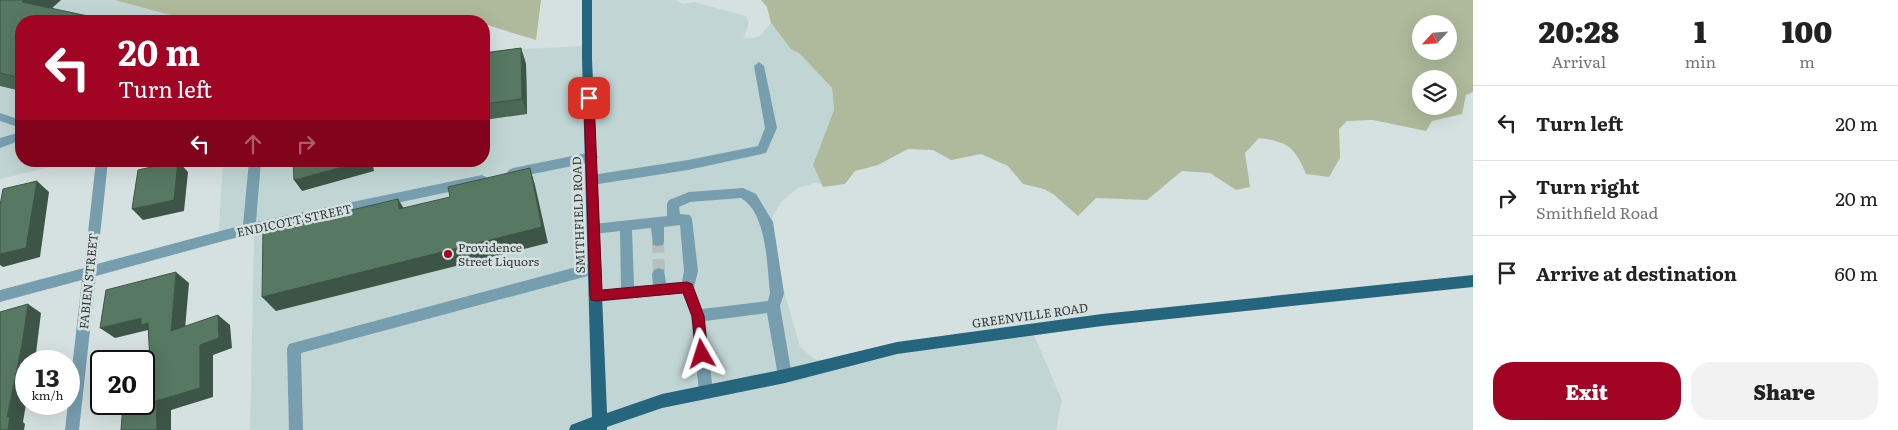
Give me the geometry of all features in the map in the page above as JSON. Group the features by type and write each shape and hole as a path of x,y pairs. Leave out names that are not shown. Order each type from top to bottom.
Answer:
{"main road":[{"name":"SMITHFIELD ROAD","path":"588,0 587,59 592,157 600,426"},
{"name":"GREENVILLE ROAD","path":"576,430 600,426 662,401 784,376 897,348 1111,319 1473,281"}],"street":[{"path":"592,180 688,165 762,150 771,128 759,66"},
{"path":"0,117 15,122"},
{"path":"0,143 15,138"},
{"name":"ENDICOTT STREET","path":"0,296 249,229 592,157"},
{"name":"FABIEN STREET","path":"72,430 88,272 101,167"},
{"path":"249,229 254,167"},
{"path":"674,220 673,204 689,197 743,193 752,198 767,222 777,293 773,306 784,376"},
{"path":"594,229 686,219 691,271 687,287 698,316 706,392"},
{"path":"657,222 658,241"},
{"path":"626,225 628,293"},
{"path":"296,430 294,349 595,268"},
{"path":"659,274 660,290"},
{"path":"596,296 687,287"},
{"path":"698,316 773,306"}],"shaded area":[{"path":"0,0 114,0 170,15 15,15 15,167 51,167 0,179"},
{"path":"585,0 675,0 683,4 694,2 746,16 749,23 743,39 759,37 771,23 791,49 800,54 832,88 834,110 813,165 822,184 815,183 798,188 781,202 772,218 772,249 800,347 815,359 830,363 1033,333 1062,400 1056,430 250,430 254,235 218,242 223,167 490,167 490,51 583,46"}],"green space":[{"path":"114,0 541,0 536,40 490,26 490,15 170,15"},
{"path":"761,0 1473,0 1473,92 1466,95 1462,114 1432,121 1426,131 1373,120 1347,121 1339,129 1340,158 1329,177 1306,174 1298,158 1289,147 1259,138 1245,153 1250,187 1236,190 1210,173 1182,171 1147,200 1096,198 1078,216 1053,194 1044,189 1023,184 1008,166 981,154 951,160 933,150 908,149 878,165 855,171 845,184 823,187 813,165 834,110 832,88 800,54 791,49 771,23 767,7"}],"building":[{"path":"0,0 24,0 22,2 83,15 15,15 15,77 0,73"},
{"path":"521,48 522,99 490,103 490,52"},
{"path":"151,167 177,167 174,200 132,209 138,170"},
{"path":"293,167 343,167 294,180"},
{"path":"530,168 542,227 262,297 263,231 398,199 399,209 450,197 448,187"},
{"path":"37,181 26,248 0,254 0,205 3,189"},
{"path":"176,272 171,331 218,315 219,338 200,345 200,388 156,401 157,430 121,430 122,415 155,415 155,350 149,350 148,323 141,325 141,318 100,328 106,290"},
{"path":"28,304 21,350 15,350 15,379 7,417 10,416 8,430 0,430 0,312"}],"tunnel":[{"path":"658,241 659,274"}],"place":[{"name":"Providence Street Liquors","path":"448,254"}],"route":[{"path":"589,98 596,296 687,287 698,316 702,354"}]}
